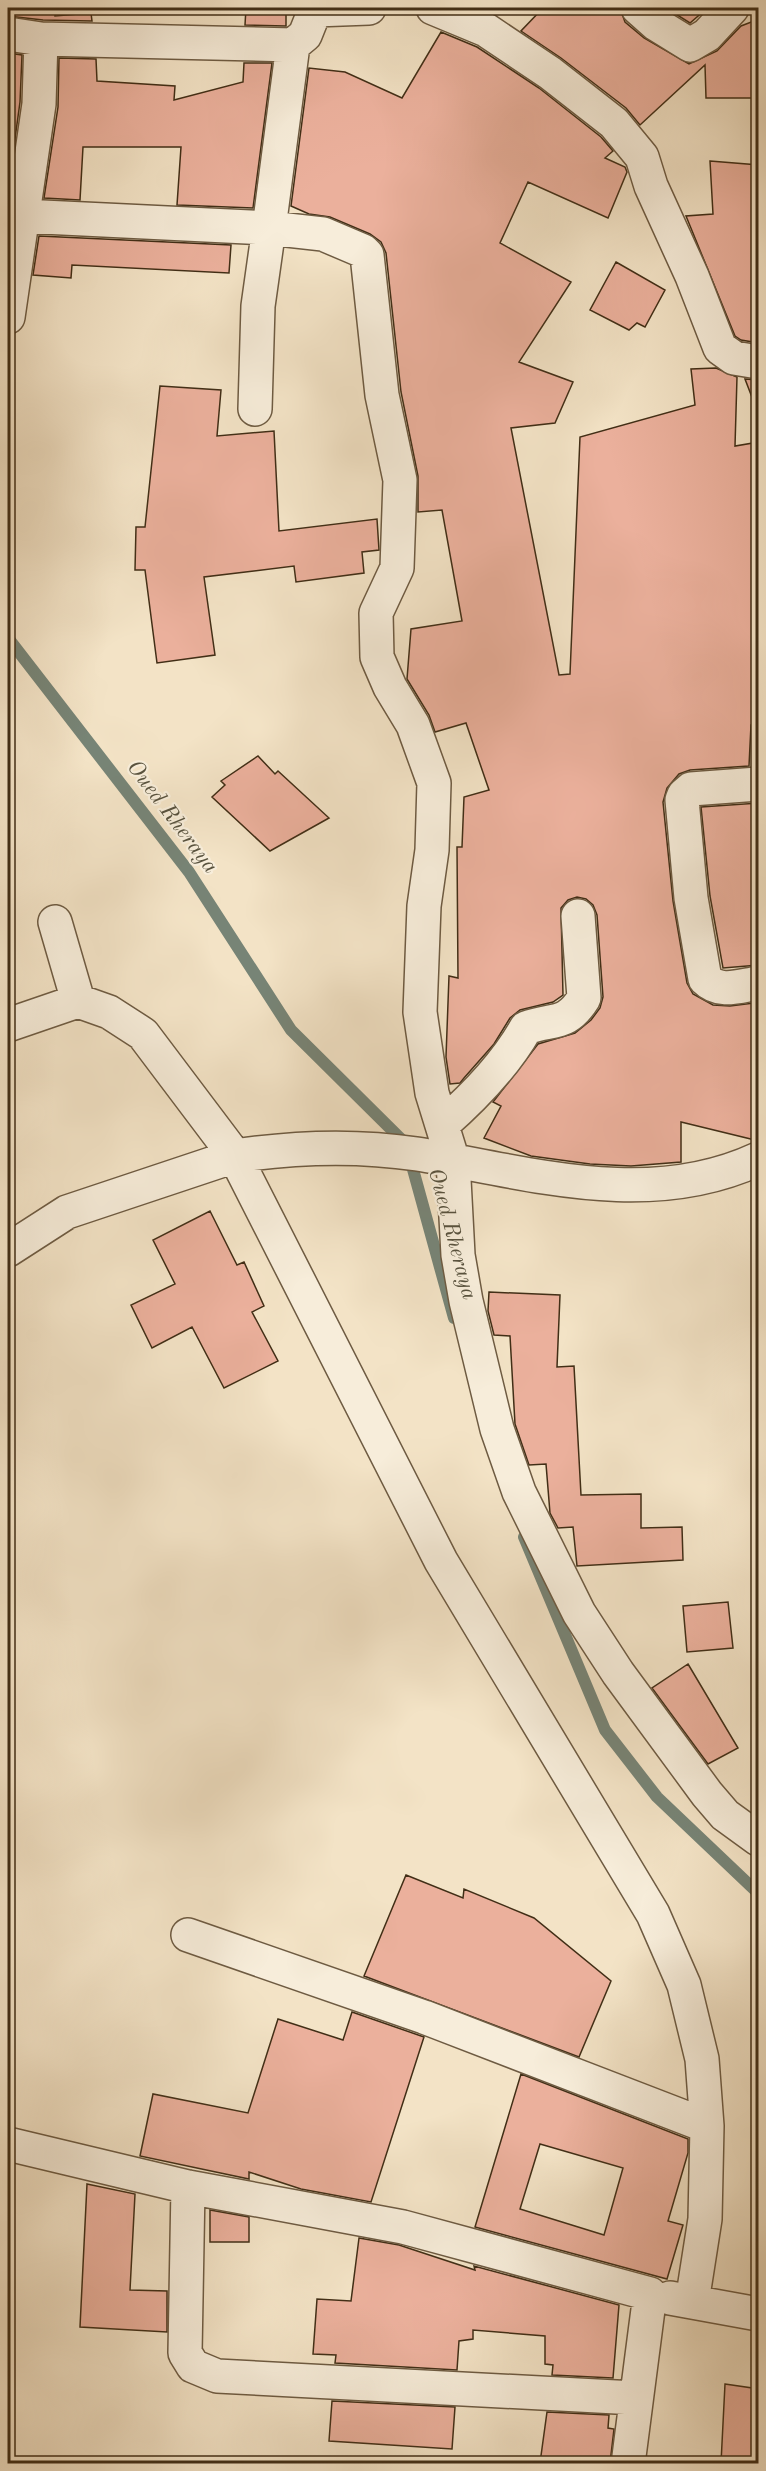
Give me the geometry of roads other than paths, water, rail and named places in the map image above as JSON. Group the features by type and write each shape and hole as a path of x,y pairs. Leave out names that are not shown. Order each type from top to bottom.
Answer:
{"street":[{"path":"8,34 41,39 293,45 305,35 314,9 369,8"},
{"path":"433,8 486,30 550,73 614,123 642,157 651,186 692,276 720,348 734,358 759,362"},
{"path":"638,8 656,24 690,45 707,35 732,8"},
{"path":"8,317 39,104 41,39"},
{"path":"255,409 258,306 293,45"},
{"path":"22,216 269,228 324,234 349,243 367,255 382,395 399,480 397,568 376,613 376,647 385,676 412,725 434,783 432,850 424,906 420,1011 430,1084 453,1161 458,1255 466,1301 497,1429 519,1492 579,1613 618,1673 719,1808 759,1839"},
{"path":"759,784 691,789 682,800 691,898 705,979 712,986 721,989 759,983"},
{"path":"443,1124 462,1107 513,1051 526,1028 565,1020 579,1006 584,998 578,916"},
{"path":"55,922 78,1001"},
{"path":"8,1025 78,1001 109,1011 143,1034 235,1156 441,1561 652,1914 684,1985 702,2059 707,2126 705,2219 692,2302"},
{"path":"8,1250 66,1212 235,1156 345,1148 415,1154 590,1184 642,1185 683,1183 759,1160"},
{"path":"189,1935 424,2017 707,2126"},
{"path":"8,2144 189,2187 403,2227 650,2294 759,2314"},
{"path":"189,2187 185,2353 193,2366 217,2376 635,2398"},
{"path":"628,2463 650,2294"}],"waterway":[{"name":"Oued Rheraya","path":"8,638 189,872 291,1030 406,1144 454,1318"},
{"name":"Oued Rheraya","path":"524,1537 605,1730 657,1797 758,1893"}]}
